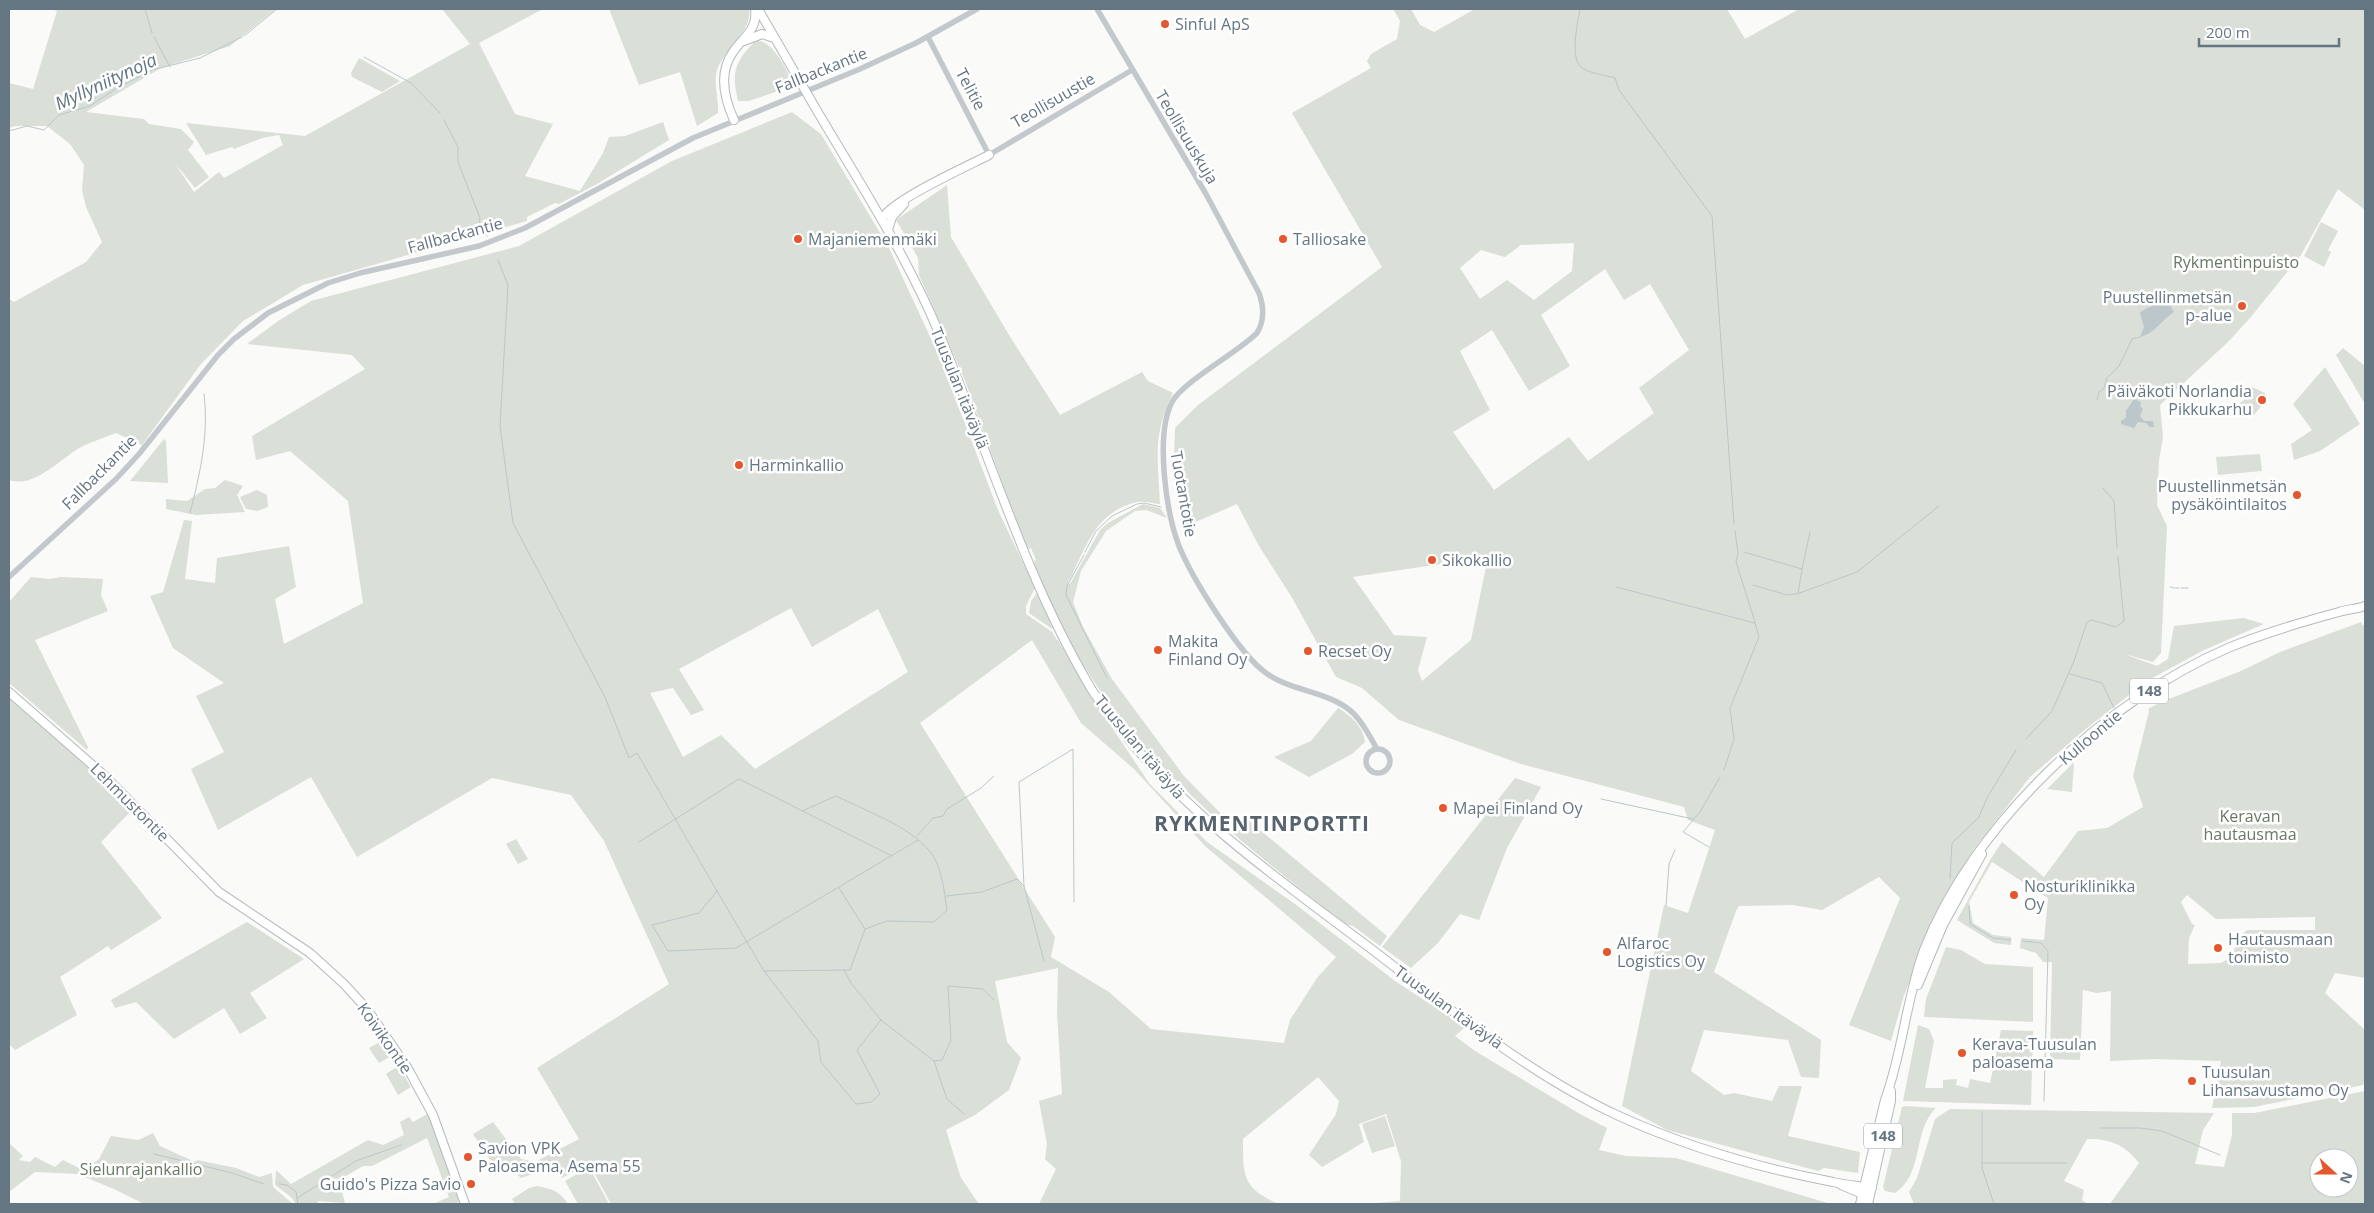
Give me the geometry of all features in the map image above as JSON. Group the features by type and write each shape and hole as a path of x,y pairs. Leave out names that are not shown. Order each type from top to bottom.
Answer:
{"main road":[{"name":"Tuusulan itäväylä","path":"757,9 906,262 937,329 1040,592 1062,636 1091,688 1112,718 1183,800 1235,845 1393,966 1526,1063 1579,1095 1622,1117 1686,1144 1751,1163 1837,1183 1868,1194"},
{"path":"734,120 726,96 724,76 730,56 744,41 754,25 757,9"},
{"path":"744,41 762,34 768,34 776,40"},
{"path":"871,201 880,207 888,206 989,155"},
{"path":"882,220 884,214 891,208 934,182"},
{"path":"888,230 892,217 900,207 934,182"},
{"name":"Kulloontie","path":"1860,1204 1868,1194 1885,1100 1891,1084 1910,995 1929,939 1969,864 1990,838 2038,782 2072,749 2153,688 2194,664 2229,648 2349,609 2365,602"},
{"name":"Kulloontie","path":"2349,609 2365,606"},
{"name":"Lehmustontie","path":"9,692 105,776 219,892 250,914"},
{"name":"Koivikontie","path":"250,914 310,953 344,984 370,1012 407,1067 433,1115 465,1204"}],"street":[{"name":"Fallbackantie","path":"9,577 120,474 213,361 234,339 268,313 328,282 479,246 525,228 682,144 734,120 860,69 928,37 977,9"},
{"path":"1097,9 1132,70"},
{"name":"Telitie","path":"928,37 989,155"},
{"name":"Teollisuustie","path":"989,155 1132,70"},
{"name":"Teollisuuskuja","path":"1132,70 1206,194 1218,219"},
{"name":"Tuotantotie","path":"1218,219 1259,293 1263,305 1263,316 1260,327 1251,338 1179,393 1166,417 1162,451 1176,539 1194,574 1250,661 1282,682 1341,704 1354,714 1377,749"},
{"path":"1370,738 1370,752 1366,762 1369,769 1376,772 1383,771 1389,766 1390,758 1385,751 1377,749 1370,752"}],"green space":[{"path":"51,9 276,9 230,46 161,68 86,112 144,119 149,124 181,129 194,142 188,150 209,177 195,188 174,162 194,192 219,172 224,178 283,145 279,135 262,138 234,149 232,147 206,155 186,123 305,136 470,44 442,9 543,9 479,43 515,114 553,124 525,176 580,191 603,153 609,137 625,136 663,122 669,140 597,184 559,204 555,203 527,217 527,221 303,285 243,321 201,364 142,445 116,433 83,446 48,470 29,480 19,482 9,480 9,299 14,302 86,262 102,242 86,207 82,190 84,165 70,144 47,126 15,126 9,128 9,83 33,89 57,11"},
{"path":"609,9 749,9 747,25 717,70 718,113 697,126 680,72 639,85"},
{"name":"Rykmentinpuisto","path":"1393,9 1411,9 1420,25 1434,32 1475,9 1727,9 1745,39 1799,9 2365,9 2365,210 2338,189 2301,255 2250,318 2229,341 2160,405 2163,437 2159,460 2157,505 2167,526 2161,653 2153,662 2124,654 2157,666 2168,659 2174,626 2244,618 2264,624 2204,650 2147,681 2082,732 2030,777 1974,849 1947,894 1904,995 1891,1041 1849,1025 1900,898 1879,877 1822,910 1793,905 1739,906 1736,911 1714,972 1821,1040 1819,1078 1801,1077 1788,1040 1704,1030 1691,1071 1724,1095 1734,1093 1772,1101 1779,1086 1802,1086 1788,1136 1860,1152 1858,1173 1824,1168 1818,1171 1667,1130 1622,1106 1664,905 1688,913 1715,830 1688,820 1684,807 1521,764 1399,720 1362,688 1336,677 1291,596 1259,546 1237,504 1184,527 1174,458 1175,428 1198,405 1382,267 1292,113 1371,68 1367,61 1371,54 1397,39 1400,21","holes":["1574,243 1572,271 1534,300 1507,280 1480,299 1460,268 1481,250 1505,257 1521,245","1605,269 1624,300 1650,284 1689,350 1639,388 1654,413 1588,461 1569,437 1494,490 1453,432 1490,410 1460,351 1492,330 1529,391 1570,366 1541,315","1488,557 1471,640 1422,681 1418,670 1427,637 1394,635 1353,577"]},
{"path":"756,40 768,45 773,50 793,81 790,87 749,101 738,101 735,82 736,68 743,55"},
{"path":"359,58 400,81 382,92 352,77 351,73"},
{"path":"792,112 821,134 889,248 939,356 998,510 1035,588 1026,606 1026,614 1052,632 1087,690 1149,783 1207,842 1295,904 1395,981 1465,1027 1455,1036 1475,1051 1580,1114 1607,1128 1599,1150 1626,1156 1676,1158 1831,1204 1363,1204 1400,1201 1401,1161 1386,1114 1359,1124 1364,1142 1322,1167 1309,1155 1336,1114 1339,1101 1318,1077 1243,1139 1243,1162 1247,1179 1258,1193 1279,1204 1039,1204 1056,1169 1045,1159 1047,1144 1039,1101 1062,1094 1057,1013 1058,968 995,981 1007,1042 1021,1058 1009,1090 975,1115 946,1130 961,1178 979,1204 611,1204 589,1163 562,1178 554,1170 544,1170 521,1178 506,1164 495,1176 493,1164 473,1134 493,1122 521,1159 535,1162 579,1139 537,1068 669,984 604,841 571,795 492,778 357,857 311,777 218,830 191,769 224,752 196,696 224,683 173,648 150,596 163,592 184,520 192,521 185,579 215,583 217,558 289,546 296,587 275,599 284,644 363,603 348,501 290,451 256,460 252,436 365,369 352,355 247,344 278,321 311,301 519,246 672,161","holes":["791,608 812,647 878,609 908,672 755,769 721,735 683,757 650,693 673,688 691,715 704,710 679,669","1032,640 1081,723 1134,769 1205,846 1336,957 1317,978 1290,1020 1284,1043 1151,1029 1109,992 1051,957 1055,937 920,723"]},
{"path":"947,185 951,237 1009,335 1060,415 1142,372 1148,381 1173,393 1166,408 1159,435 1160,504 1136,502 1120,508 1109,516 1092,535 1068,583 1070,584 1100,530 1108,523 1143,504 1160,508 1167,518 1146,510 1135,511 1106,531 1081,571 1073,602 1083,627 1112,679 1184,776 1235,828 1248,820 1387,936 1380,946 1353,926 1345,924 1304,892 1224,826 1187,791 1151,754 1118,715 1088,672 1062,627 1046,595 1031,548 1029,549 1023,539 964,378 919,275 918,258 896,220"},
{"path":"2321,222 2338,231 2328,250 2331,252 2324,267 2304,256"},
{"path":"2343,348 2365,366 2365,404 2336,355"},
{"path":"2325,367 2360,424 2320,451 2294,460 2291,444 2312,430 2293,404"},
{"path":"2250,386 2265,393 2265,401 2254,415 2240,415 2239,404 2245,399 2242,396"},
{"path":"164,439 166,441 168,483 130,481"},
{"path":"2260,454 2262,471 2218,475 2216,457"},
{"path":"225,480 243,486 237,495 245,512 196,515 166,509 166,499 187,501 205,489 215,488"},
{"path":"257,490 267,495 268,507 257,511 246,509 240,497"},
{"path":"31,577 103,579 101,595 108,611 35,640 88,747 87,750 9,683 9,602"},
{"path":"1037,593 1053,629 1029,613 1031,601"},
{"name":"Keravan hautausmaa","path":"2361,622 2362,625 2365,624 2365,978 2335,973 2325,993 2365,1030 2365,1083 2363,1085 2254,1107 2212,1108 2221,1061 2154,1059 2110,1061 2111,991 2097,993 2083,990 2080,1060 2050,1059 2052,962 2043,962 2036,953 2020,948 2021,938 2044,940 2048,898 1992,862 1969,902 1973,923 1993,935 2011,937 2011,945 1994,943 1957,920 1990,860 2002,842 2044,877 2078,831 2107,828 2143,807 2133,776 2148,709 2161,702 2241,671 2280,652","holes":["2187,895 2216,919 2315,917 2315,930 2247,930 2237,938 2233,956 2221,963 2188,964 2189,938 2195,925 2192,924 2181,902"]},
{"path":"9,698 99,776 112,793 133,809 101,842 162,918 111,950 108,946 60,977 77,1015 15,1050 9,1044"},
{"path":"1338,708 1356,722 1364,736 1365,742 1352,754 1309,777 1274,757 1311,741"},
{"path":"2074,762 2072,792 2047,789"},
{"path":"1515,778 1541,787 1507,848 1479,920 1460,914 1438,943 1411,968 1382,947"},
{"path":"516,839 528,859 518,864 506,844"},
{"path":"247,922 304,959 250,993 267,1018 240,1034 224,1008 174,1039 136,1002 115,1008 111,1000"},
{"path":"1946,947 1961,950 1985,964 2033,967 2033,1022 1924,1017 1926,999"},
{"path":"1918,1025 1929,1029 1934,1041 1925,1088 1943,1088 1943,1080 1957,1079 1956,1085 1968,1088 1970,1079 1990,1083 2001,1030 2033,1031 2031,1105 1903,1101"},
{"path":"385,1039 395,1054 379,1063 369,1048"},
{"path":"398,1066 411,1087 398,1095 386,1074"},
{"path":"2365,1091 2365,1204 2110,1204 2139,1163 2123,1147 2110,1141 2095,1139 2087,1139 2064,1181 2084,1190 2082,1200 2088,1204 1914,1204 1909,1192 1917,1178 1935,1119 1950,1109 2214,1113 2203,1130 2195,1164 2224,1167 2232,1135 2232,1113 2254,1113"},
{"path":"1902,1107 1936,1108 1924,1128 1910,1175 1904,1185 1895,1193 1885,1191 1883,1187"},
{"path":"429,1113 462,1204 459,1201 457,1204 435,1203 449,1197 427,1138 372,1166 363,1166 339,1180 345,1203 318,1201 317,1204 296,1204 291,1197 275,1185 276,1170 291,1184 368,1140 383,1145 404,1135 400,1122 409,1117 413,1122"},
{"path":"1385,1116 1395,1146 1372,1153 1362,1124"},
{"name":"Sielunrajankallio","path":"153,1133 160,1146 195,1162 197,1160 236,1168 259,1177 272,1173 273,1187 293,1204 144,1204 82,1176 87,1168 99,1159 111,1136 138,1140"},
{"path":"9,1143 23,1156 19,1160 30,1162 35,1157 55,1167 63,1160 81,1169 78,1174 35,1172 9,1192"},
{"path":"589,1167 609,1204 578,1204 565,1181"},
{"path":"537,1186 555,1191 568,1204 515,1204 512,1199 529,1188"}],"shaded area":[{"path":"2164,301 2168,302 2174,312 2150,333 2140,337 2144,327 2140,313"},
{"path":"2134,399 2141,402 2140,406 2143,409 2140,416 2144,421 2153,421 2154,427 2138,422 2134,428 2121,424 2121,421 2126,418 2126,411"}],"waterway":[{"path":"145,9 152,33"},
{"name":"Myllyniitynoja","path":"244,36 277,9"},
{"path":"1580,9 1575,41 1576,58 1579,65 1591,72 1615,78 1619,90 1712,216 1734,524"},
{"path":"154,37 170,67"},
{"name":"Myllyniitynoja","path":"9,131 27,126 44,130 59,115 90,106 117,88 152,70 200,58 242,37"},
{"path":"364,57 411,83 440,113"},
{"path":"444,120 458,147 458,162 480,218 480,228 487,236"},
{"path":"498,260 508,285 500,426 513,523 605,697 629,758 637,753 717,891 699,913 652,925 668,951 736,948 918,840"},
{"path":"2097,400 2107,378 2119,366 2132,339 2140,337"},
{"path":"190,513 200,469 204,440 204,394"},
{"path":"2103,488 2114,501 2117,548"},
{"path":"1085,552 1096,531 1112,516 1137,504 1144,503 1161,507"},
{"path":"1753,585 1787,595 1797,594 1857,572 1939,506"},
{"path":"1735,531 1738,553 1736,562 1755,622"},
{"path":"1744,552 1802,569 1810,532"},
{"path":"1084,555 1067,586 1066,595 1107,678"},
{"path":"2026,739 2052,711 2074,661 2087,622 2092,620 2116,627 2124,621 2118,557"},
{"path":"1798,593 1802,570"},
{"path":"1616,587 1755,623 1759,637 1730,708 1734,739 1724,770"},
{"path":"2170,587 2174,588"},
{"path":"2181,588 2188,588"},
{"path":"2070,674 2102,683 2114,708"},
{"path":"1044,961 1024,886 1019,782 1073,749 1074,902"},
{"path":"1950,878 1952,843 1979,817 1987,798 2016,750"},
{"path":"917,836 933,818 943,816 947,809 981,788 994,776"},
{"path":"1709,847 1683,832 1700,812 1720,777"},
{"path":"639,842 739,779 892,856"},
{"path":"802,811 836,796 897,825 919,840 933,855 942,878 947,910 934,922 887,921 865,929"},
{"path":"1601,799 1693,819"},
{"path":"1666,906 1669,864 1675,850"},
{"path":"946,896 982,892 1017,879 1024,886"},
{"path":"764,971 850,970 865,929 839,888"},
{"path":"717,891 764,971 818,1041 821,1062 856,1104 871,1102 880,1094 857,1050 881,1020"},
{"path":"1969,906 1970,924 1993,938 2011,940"},
{"path":"2023,941 2041,943 2048,951 2044,1101"},
{"path":"844,970 851,983 881,1020 934,1061 947,1099 964,1114"},
{"path":"934,1061 942,1060 951,1040 948,986 983,989 994,1000"},
{"path":"1982,1112 1982,1168 1994,1204"},
{"path":"2101,1128 2140,1128 2162,1131 2220,1155"},
{"path":"297,1198 356,1161 401,1145"},
{"path":"154,1154 232,1173 264,1184"},
{"path":"1983,1163 2067,1163"},
{"path":"279,1184 287,1185 296,1192 298,1204"}],"place":[{"name":"Sinful ApS","path":"1165,24"},
{"name":"Majaniemenmäki","path":"798,239"},
{"name":"Talliosake","path":"1283,239"},
{"name":"Puustellinmetsän p-alue","path":"2242,306"},
{"name":"Päiväkoti Norlandia Pikkukarhu","path":"2262,400"},
{"name":"Harminkallio","path":"739,465"},
{"name":"Puustellinmetsän pysäköintilaitos","path":"2297,495"},
{"name":"Sikokallio","path":"1432,560"},
{"name":"Makita Finland Oy","path":"1158,650"},
{"name":"Recset Oy","path":"1308,651"},
{"name":"Mapei Finland Oy","path":"1443,808"},
{"name":"Nosturiklinikka Oy","path":"2014,895"},
{"name":"Hautausmaan toimisto","path":"2218,948"},
{"name":"Alfaroc Logistics Oy","path":"1607,952"},
{"name":"Kerava-Tuusulan paloasema","path":"1962,1053"},
{"name":"Tuusulan Lihansavustamo Oy","path":"2192,1081"},
{"name":"Savion VPK Paloasema, Asema 55","path":"468,1157"},
{"name":"Guido's Pizza Savio","path":"471,1184"}],"district":[{"name":"RYKMENTINPORTTI","path":"1262,824"}]}
